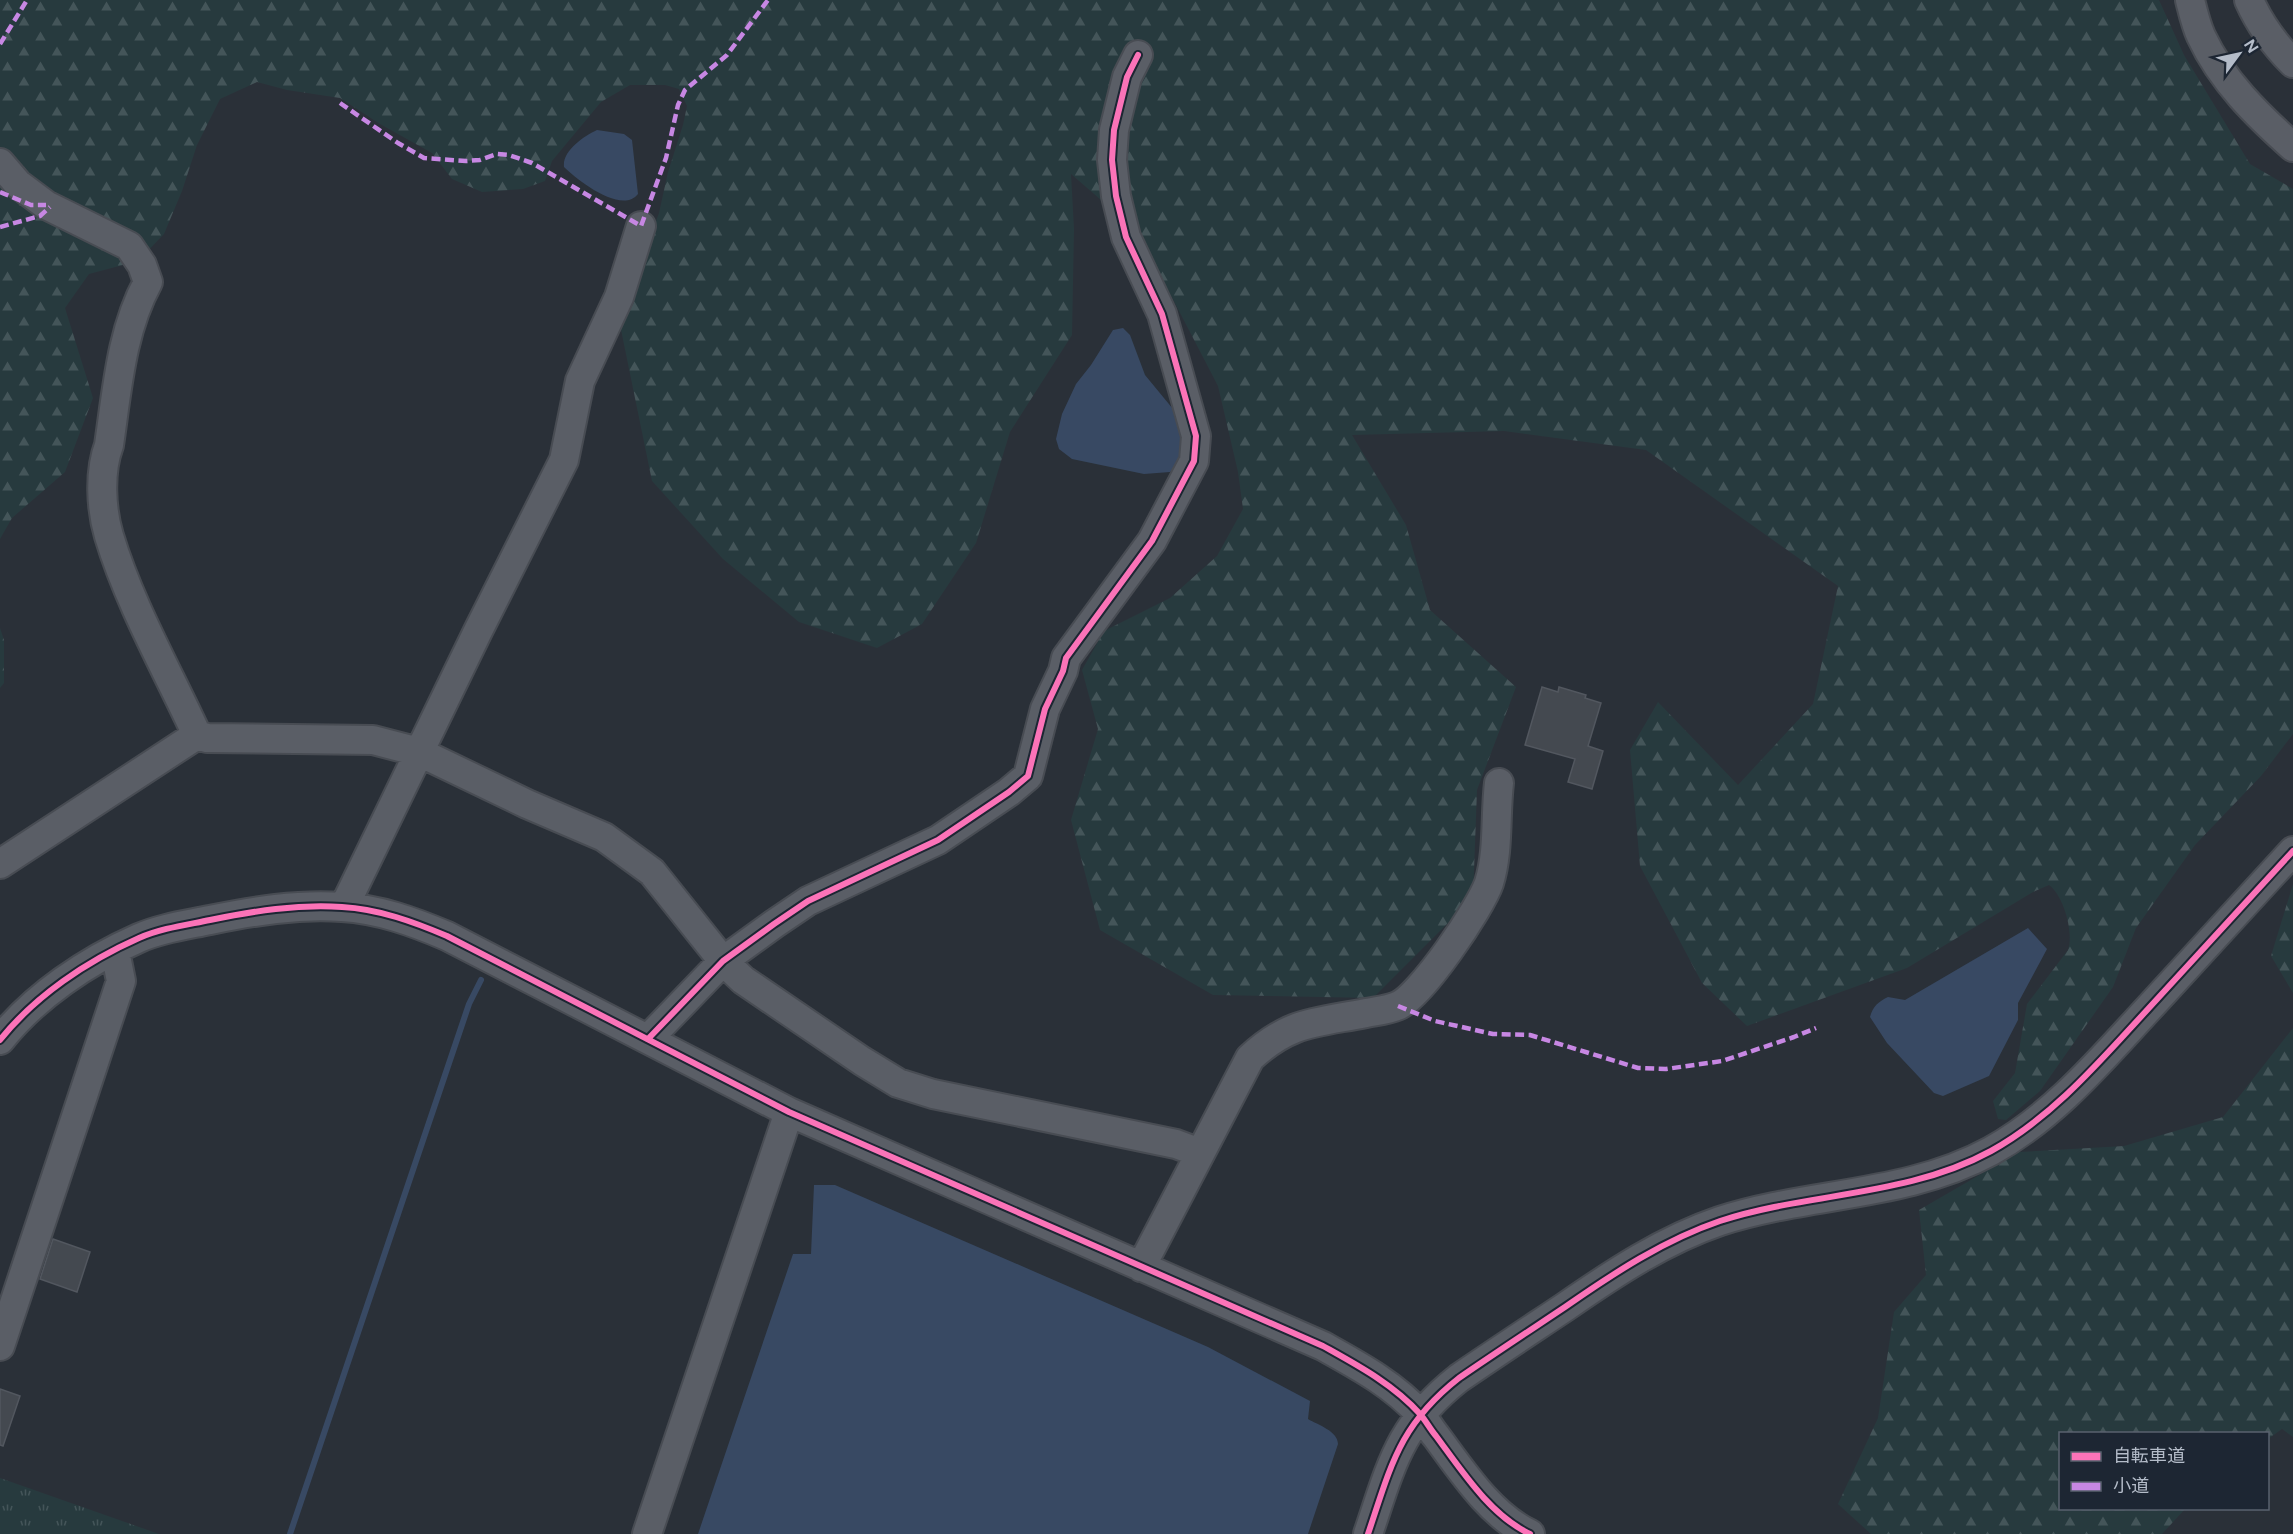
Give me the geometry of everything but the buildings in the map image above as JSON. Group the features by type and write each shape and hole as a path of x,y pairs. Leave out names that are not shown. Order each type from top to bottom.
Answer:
{"street":[{"path":"2190,0 2200,35 2225,76 2255,114 2293,147"},
{"path":"2249,0 2273,43 2293,63"},
{"path":"648,1039 723,961 808,901 938,840 1009,792 1028,776 1045,709 1063,671 1066,658 1141,557 1194,461 1196,436 1162,314 1126,237 1116,196 1112,160 1114,130 1127,76 1138,55"},
{"path":"0,163 18,184 46,205 129,246 142,265 148,282 142,293 125,345 109,445 103,461 104,501 109,535 126,583 198,735 207,738 373,740 419,753 604,837 652,872 723,961 743,980 898,1083 933,1094 1176,1144 1200,1153"},
{"path":"344,907 564,460 580,381 619,297 641,226"},
{"path":"0,864 198,735"},
{"path":"1141,1267 1250,1058 1269,1041 1284,1032 1301,1025 1398,1006 1424,984 1481,900 1489,882 1494,857 1500,783"},
{"path":"1368,1534 1394,1457 1405,1436 1436,1396 1459,1378 1609,1277 1665,1244 1721,1221 1751,1213 1931,1177 1960,1167 2016,1136 2061,1101 2100,1062 2293,851"},
{"path":"0,1040 15,1022 74,974 140,938 172,927 295,906 344,907 373,911 414,923 447,936 789,1112 1323,1346 1374,1375 1420,1414 1453,1460 1489,1502 1504,1517 1530,1534"},
{"path":"0,1346 122,981 115,951"},
{"path":"647,1534 789,1112"}],"green space":[{"path":"0,0 2159,0 2184,55 2250,164 2293,189 2293,734 2261,776 2195,845 2136,928 2113,987 2040,1091 2006,1120 1998,1119 1993,1101 2015,1073 2027,1004 2068,950 2070,943 2069,925 2063,906 2049,885 2033,892 1907,968 1747,1026 1702,983 1640,866 1630,750 1658,702 1738,785 1813,704 1838,586 1646,450 1504,431 1352,435 1406,525 1430,610 1516,687 1477,790 1473,898 1373,998 1213,995 1100,930 1071,820 1098,729 1082,670 1104,631 1170,598 1217,556 1243,509 1238,472 1218,386 1138,232 1071,174 1074,229 1072,335 1010,432 976,543 922,624 877,648 799,622 723,559 652,481 619,320 659,213 687,106 679,89 665,85 630,85 601,102 552,161 545,181 523,189 482,192 452,179 432,153 340,98 287,90 257,82 220,99 197,145 182,191 164,234 138,261 89,274 65,308 93,398 65,472 12,518 0,539"},
{"path":"0,628 4,640 4,683 0,688"},
{"path":"2293,884 2293,993 2271,956"},
{"path":"2293,1028 2293,1437 2282,1429 2269,1438 2269,1432 2059,1432 2059,1510 2184,1510 2162,1534 1871,1534 1838,1504 1878,1418 1894,1312 1926,1275 1919,1210 2019,1152 2124,1146 2223,1117"},
{"path":"0,1478 159,1534 0,1534"}],"water":[{"path":"597,130 624,134 632,140 638,194 631,199 611,198 600,193 564,167 566,155 570,150 580,140"},
{"path":"1123,328 1130,335 1145,375 1173,409 1185,434 1185,459 1170,472 1144,474 1072,459 1059,449 1056,439 1062,414 1076,384 1113,330"},
{"path":"2028,928 2047,949 2018,1003 2018,1020 1989,1076 1943,1096 1934,1093 1887,1043 1870,1017 1874,1007 1888,997 1905,1000"},
{"path":"814,1185 835,1185 1208,1347 1310,1401 1308,1419 1335,1435 1338,1444 1308,1534 698,1534 793,1254 811,1254"}],"waterway":[{"path":"290,1534 469,1004 481,980"}],"marked path":[{"path":"0,44 27,0"},
{"path":"340,103 424,158 466,161 480,160 497,154 509,155 532,163 641,226 666,158 678,105 685,90 727,55 768,0"},
{"path":"0,192 31,205 46,205"},
{"path":"0,227 40,216 50,207"},
{"path":"1398,1006 1435,1021 1493,1034 1530,1035 1638,1068 1666,1069 1722,1061 1816,1028"}],"cycle path":[{"path":"648,1039 723,961 774,924 808,901 938,840 1009,792 1028,776 1045,709 1063,671 1066,658 1152,541 1194,461 1196,436 1162,314 1126,237 1116,196 1112,160 1114,130 1127,77 1138,55"},
{"path":"1368,1534 1391,1467 1410,1430 1439,1395 1459,1378 1621,1270 1699,1229 1720,1221 1788,1204 1892,1186 1926,1177 1959,1166 2014,1137 2056,1104 2094,1068 2293,851"},
{"path":"0,1040 29,1009 63,981 100,957 156,932 243,914 309,906 356,908 409,921 447,936 789,1112 1323,1346 1349,1360 1409,1403 1490,1504 1502,1516 1530,1534"}]}
